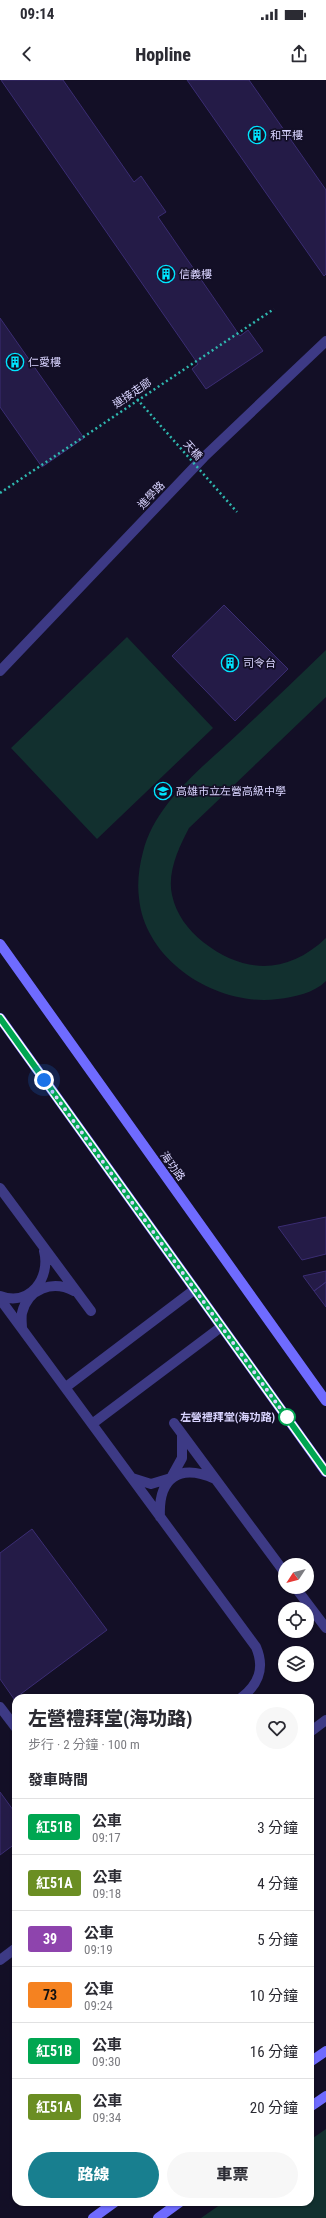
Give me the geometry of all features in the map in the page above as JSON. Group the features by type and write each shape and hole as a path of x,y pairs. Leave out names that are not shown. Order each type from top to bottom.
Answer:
{"street":[{"name":"進學路","path":"0,671 204,457 326,341"},
{"name":"海功路","path":"0,944 326,1401"},
{"path":"0,1018 326,1472"},
{"path":"0,1188 91,1311"},
{"path":"22,1329 22,1313 40,1284 45,1271 46,1260 43,1246"},
{"path":"0,1296 14,1298 48,1286 66,1287 76,1292"},
{"path":"66,1387 194,1290"},
{"path":"0,1299 256,1647 262,1660 260,1672 254,1684 245,1694"},
{"path":"92,1424 221,1327"},
{"path":"174,1423 278,1564"},
{"path":"160,1517 159,1499 182,1458 182,1434"},
{"path":"132,1478 151,1484 185,1472 203,1474 215,1479"},
{"path":"301,1594 326,1628"},
{"path":"0,1707 12,1723"},
{"path":"314,1729 326,1720"},
{"path":"0,1960 12,1951"},
{"path":"314,2059 326,2051"},
{"path":"314,2104 326,2096"},
{"path":"93,2218 110,2206"},
{"path":"158,2218 174,2206"}],"path":[{"name":"連接走廊","path":"0,493 137,399 274,309"},
{"name":"天橋","path":"137,399 237,512"}],"green space":[{"path":"127,637 213,728 97,839 11,748"},
{"path":"326,650 326,697 189,828 181,843 175,860 171,878 171,886 176,909 192,932 218,953 250,965 265,966 281,964 296,959 311,950 326,938 326,981 316,989 297,996 278,999 255,1000 232,996 209,987 188,976 170,960 155,942 144,921 139,898 138,887 140,863 149,834 169,802 182,787"},
{"path":"326,2129 326,2218 201,2218 218,2206 314,2206 314,2137"}],"building":[{"name":"信義樓","path":"1,80 63,80 134,182 141,176 166,212 158,217 240,336 248,330 263,351 206,389 192,369 198,364"},
{"name":"和平樓","path":"187,80 249,80 326,190 326,274 324,276"},
{"name":"仁愛樓","path":"0,318 84,438 42,467 0,407"},
{"name":"司令台","path":"224,605 288,669 235,721 172,656"},
{"path":"326,1217 326,1254 302,1260 278,1227"},
{"path":"326,1271 326,1282 314,1291 303,1276"},
{"path":"326,1282 326,1307 314,1291"},
{"path":"32,1529 107,1630 21,1694 12,1694 12,1696 0,1679 0,1553"},
{"path":"0,1792 12,1808 12,1846 0,1855"}],"bus line":[{"name":"紅51B","path":"0,1018 203,1303 326,1472"}],"place":[{"name":"和平樓","path":"257,135"},
{"name":"信義樓","path":"166,274"},
{"name":"仁愛樓","path":"15,362"},
{"name":"司令台","path":"230,663"},
{"name":"高雄市立左營高級中學","path":"163,791"},
{"name":"左營禮拜堂(海功路)","path":"287,1417"}],"route":[{"path":"44,1080 290,1422 287,1417"}]}
